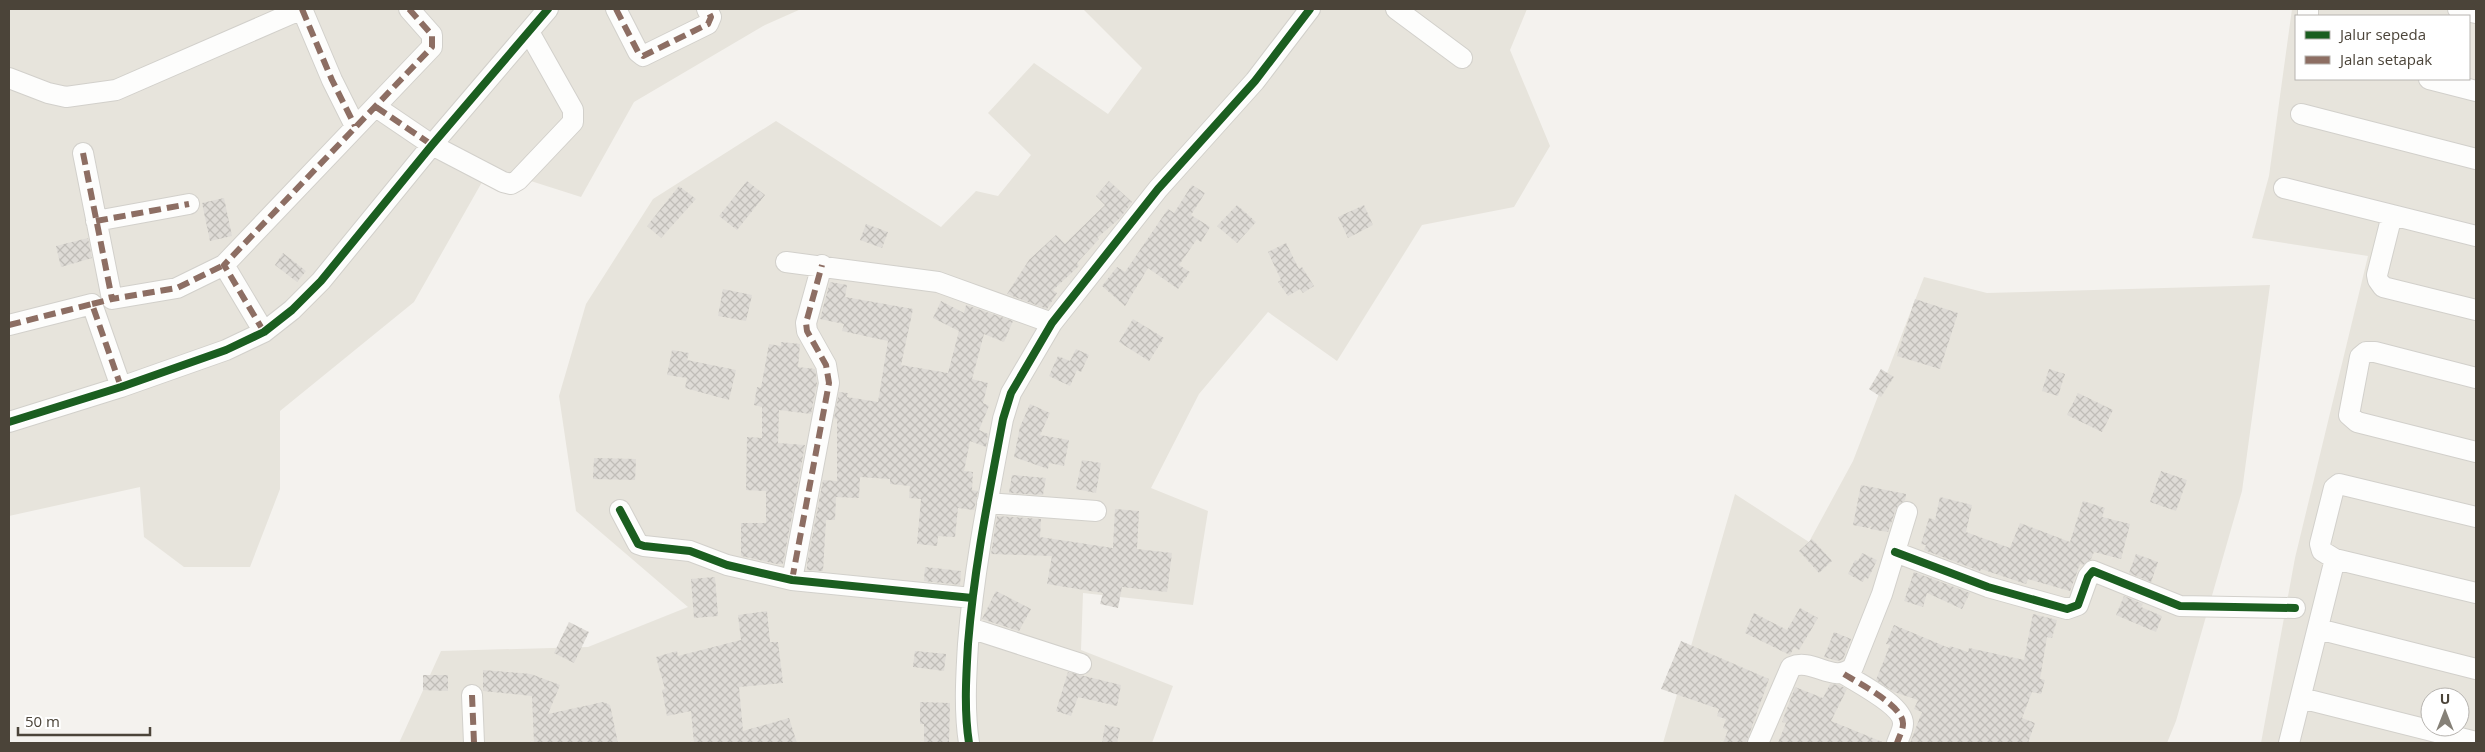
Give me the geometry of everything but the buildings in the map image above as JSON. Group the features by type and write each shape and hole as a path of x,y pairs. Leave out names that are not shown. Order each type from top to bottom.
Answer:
{"street":[{"path":"9,78 48,93 66,97 116,90 302,9 332,80 355,126"},
{"path":"9,325 112,299 177,288 224,265 355,126 376,107 434,43 432,34 409,9"},
{"path":"9,422 122,387 226,350 264,332 292,310 321,281 432,145 548,9"},
{"path":"616,9 638,52 643,56 708,24 711,17 707,9"},
{"path":"1396,9 1462,58"},
{"path":"2458,9 2476,13"},
{"path":"969,743 966,725 972,598 987,503 1003,419 1011,393 1052,323 1158,189 1255,80 1302,12"},
{"path":"376,107 432,145 503,182 511,184 518,180 573,122 573,110 529,32"},
{"path":"2433,80 2476,91"},
{"path":"2302,114 2476,159"},
{"path":"83,153 112,299"},
{"path":"2284,188 2476,236"},
{"path":"96,221 189,204"},
{"path":"2392,215 2377,275 2380,284 2476,310"},
{"path":"786,262 822,265 938,282 1052,323"},
{"path":"224,265 264,332"},
{"path":"792,580 829,384 826,365 807,331 806,323 822,265"},
{"path":"92,304 122,387"},
{"path":"2476,378 2375,352 2366,352 2360,357 2349,415 2357,422 2476,452"},
{"path":"2476,518 2339,484 2334,488 2320,544 2322,551 2335,559 2476,593"},
{"path":"987,503 1096,511"},
{"path":"620,510 638,544 644,546 684,550 727,565 792,580 972,598"},
{"path":"1844,674 1853,667 1867,635 1907,512"},
{"path":"1895,552 1988,587 2067,609 2078,605 2088,577 2093,571 2180,606 2295,608"},
{"path":"2289,743 2335,559"},
{"path":"970,628 1081,664"},
{"path":"2318,629 2476,669"},
{"path":"1758,743 1791,667 1804,664 1830,673 1844,674 1889,702 1899,712 1903,723 1898,743"},
{"path":"472,695 474,743"},
{"path":"2301,698 2476,742"}],"shaded area":[{"path":"9,9 801,9 765,25 634,102 581,197 490,168 414,302 280,411 280,489 250,567 184,567 144,537 140,487 9,516"},
{"path":"1083,9 1527,9 1510,50 1550,146 1514,207 1422,225 1337,361 1268,312 1199,394 1151,488 1208,511 1193,605 1083,593 1081,650 1173,686 1152,743 399,743 441,651 588,647 688,607 576,511 559,396 586,304 653,199 776,121 941,227 976,191 998,196 1031,155 988,113 1034,63 1108,114 1142,68"},
{"path":"2292,9 2476,9 2476,743 2261,743 2295,558 2368,256 2252,238 2269,176"},
{"path":"1924,277 1987,293 2270,285 2242,491 2176,721 2167,743 1663,743 1735,494 1809,542 1853,461"}],"marked path":[{"path":"302,9 332,80 355,126"},
{"path":"264,332 224,265 432,47 432,35 409,9"},
{"path":"616,9 638,52 643,56 708,24 711,17 707,9"},
{"path":"376,107 432,145"},
{"path":"83,153 112,299 177,288 224,265"},
{"path":"96,221 189,204"},
{"path":"792,580 829,383 826,365 807,331 806,323 822,265"},
{"path":"92,304 112,299"},
{"path":"9,325 92,304 121,387"},
{"path":"1844,674 1879,696 1896,710 1903,724 1897,743"},
{"path":"472,695 474,743"}],"cycle path":[{"path":"9,422 121,387 226,350 264,332 292,310 321,281 432,145 548,9"},
{"path":"969,743 966,719 966,681 974,587 982,531 1003,419 1011,393 1052,323 1158,189 1255,81 1310,9"},
{"path":"620,510 638,544 644,546 690,551 727,565 792,580 972,598"},
{"path":"1895,552 1988,587 2067,609 2078,605 2088,577 2093,571 2180,606 2295,608"}]}
